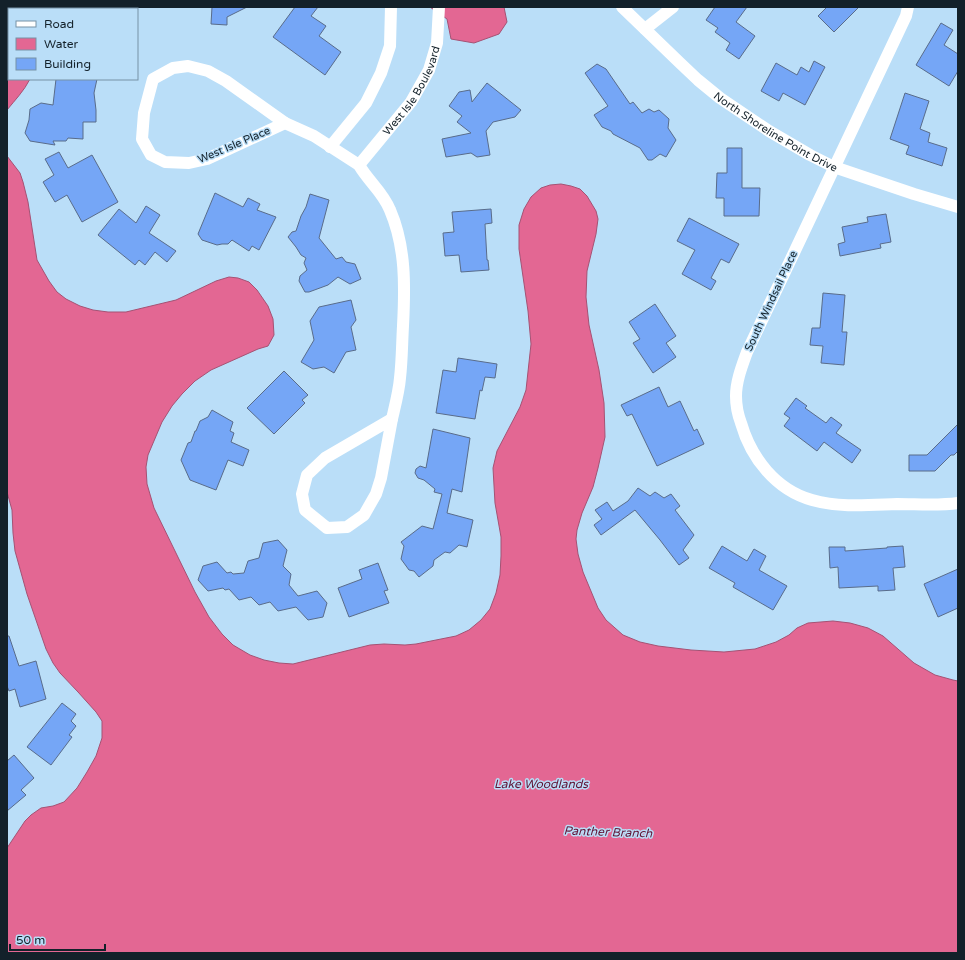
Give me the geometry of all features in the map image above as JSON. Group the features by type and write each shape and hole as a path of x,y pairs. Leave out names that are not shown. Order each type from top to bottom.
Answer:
{"street":[{"path":"330,147 366,103 381,73 390,46 391,7"},
{"name":"North Shoreline Point Drive","path":"622,7 698,80 726,102 768,131 834,167 958,207"},
{"path":"645,29 673,7"},
{"name":"South Windsail Place","path":"908,7 906,16 746,352 739,374 736,397 738,415 744,434 752,451 765,470 779,483 794,493 811,500 851,506 958,503"},
{"name":"West Isle Boulevard","path":"360,165 411,102 428,70 437,42 439,12"},
{"name":"West Isle Place","path":"285,122 207,159 189,163 165,162 150,155 142,139 144,113 153,79 173,68 188,66 208,72 226,81 285,122 314,136 360,165 363,172 380,191 390,208 397,229 403,258 405,292 400,378 381,478 376,494 364,515 347,527 327,528 305,510 302,494 306,476 325,458 392,419"}],"water":[{"path":"430,7 504,7 507,22 499,34 474,43 451,39 447,19"},
{"path":"7,28 8,80 30,80 7,110"},
{"name":"Lake Woodlands","path":"7,156 20,173 23,182 28,202 37,260 57,292 66,299 80,306 93,310 126,312 176,300 216,281 229,277 238,278 249,282 257,290 268,306 273,319 274,335 268,346 211,370 195,381 172,406 162,422 148,455 146,467 147,484 154,508 195,592 209,617 222,634 233,645 250,655 264,660 293,664 370,645 416,644 456,636 469,630 481,620 490,609 496,593 500,575 501,556 501,537 495,503 493,468 497,451 520,407 526,390 531,344 519,249 519,225 524,209 531,197 541,188 561,184 580,189 587,196 596,211 598,219 587,271 586,297 589,325 599,370 604,403 605,437 593,487 582,513 576,539 583,572 598,608 606,620 623,635 640,642 691,650 724,652 755,649 776,642 789,635 797,628 808,623 833,621 850,623 868,628 883,636 914,663 935,675 958,681 958,953 7,953 7,848 25,821 31,815 41,808 64,802 77,788 96,756 102,738 102,721 96,712 60,673 53,663 46,649 27,594 15,551 12,510 7,492"}],"building":[{"path":"212,7 247,7 227,17 227,25 211,24"},
{"path":"295,7 318,7 311,16 326,26 319,36 341,52 325,75 273,37"},
{"path":"715,7 747,7 736,22 755,36 739,59 726,50 730,43 715,32 718,28 706,20"},
{"path":"827,7 859,7 834,32 818,16"},
{"path":"941,23 953,30 944,45 958,54 958,71 949,86 916,65"},
{"path":"814,61 825,67 805,105 783,93 779,101 761,91 776,63 797,75 801,67 809,72"},
{"path":"597,64 606,69 630,104 633,102 642,113 649,109 654,112 659,110 669,119 668,128 676,140 666,157 660,154 652,160 648,160 640,148 602,127 594,115 608,106 585,73"},
{"path":"56,80 97,80 94,93 96,122 83,122 83,139 68,138 66,141 53,141 55,145 30,141 25,133 29,120 30,109 41,103 53,105"},
{"path":"487,83 521,110 515,117 493,122 486,131 490,155 477,157 471,153 446,157 442,139 471,133 457,122 462,116 449,106 459,92 470,90 472,102"},
{"path":"905,93 929,101 920,129 930,133 928,142 947,148 942,166 906,154 909,146 890,139"},
{"path":"727,148 742,148 742,188 760,188 759,216 724,216 724,198 716,198 717,173 727,173"},
{"path":"59,152 68,168 92,155 118,202 82,222 67,195 55,202 43,182 54,175 45,159"},
{"path":"215,193 243,207 248,198 260,204 257,210 276,217 259,250 252,246 249,251 232,240 228,244 217,245 202,240 198,234"},
{"path":"310,194 329,200 319,238 336,259 342,257 346,262 355,264 361,279 350,284 338,277 328,285 305,292 299,281 300,276 307,270 304,263 306,258 301,255 288,237 292,232 296,231"},
{"path":"146,206 160,215 149,233 176,251 167,262 155,252 145,265 139,260 135,265 98,235 119,209 136,223"},
{"path":"491,209 492,223 485,224 489,270 461,272 459,255 445,256 443,233 454,232 452,212"},
{"path":"886,214 891,242 880,244 881,248 840,256 838,244 845,242 842,227 868,222 867,217"},
{"path":"689,218 739,244 729,263 721,259 711,278 716,281 711,290 682,274 695,250 677,241"},
{"path":"823,293 845,295 842,332 847,332 844,365 821,363 823,346 810,345 812,328 820,328"},
{"path":"351,300 356,320 351,327 356,350 346,352 334,373 324,367 313,369 301,362 314,340 310,321 319,307"},
{"path":"655,304 676,336 666,343 676,357 653,373 633,343 640,339 629,322"},
{"path":"458,358 497,364 495,378 485,377 482,391 480,390 475,419 436,413 443,370 456,372"},
{"path":"284,371 308,395 302,400 305,403 274,434 247,408"},
{"path":"659,387 668,407 680,401 694,431 697,429 704,444 657,466 632,414 627,416 621,405"},
{"path":"796,398 807,406 805,408 826,423 831,417 842,425 836,433 861,450 852,463 824,442 817,451 784,426 790,418 784,414"},
{"path":"212,410 233,422 230,431 234,433 231,442 249,450 243,466 228,460 216,490 190,480 181,460 200,421 208,417"},
{"path":"958,424 958,451 954,455 951,455 935,471 909,471 909,455 927,455"},
{"path":"433,429 470,438 462,492 452,489 447,513 473,520 467,547 459,545 450,553 445,552 434,560 433,566 419,577 414,571 409,570 401,559 404,546 401,542 422,526 433,529 442,494 434,492 435,489 424,480 418,478 415,473 416,469 420,466 426,468"},
{"path":"638,488 650,496 655,492 664,498 671,494 680,506 675,510 694,535 683,550 689,558 679,565 635,510 601,535 594,525 602,519 595,510 607,502 613,511 628,501"},
{"path":"278,540 287,550 283,566 291,574 289,585 298,596 317,591 327,603 323,617 308,620 296,607 278,611 270,602 259,605 251,597 239,600 229,589 225,590 223,588 208,591 198,580 203,566 217,562 227,573 244,573 248,561 259,558 263,543"},
{"path":"722,546 747,561 754,549 766,556 759,570 787,586 773,610 733,587 735,583 709,568"},
{"path":"903,546 905,567 893,568 895,590 878,591 878,586 839,588 838,567 830,568 829,547 845,547 845,551"},
{"path":"378,563 388,590 384,591 389,603 349,617 338,588 362,579 359,570"},
{"path":"958,569 958,608 938,617 924,584"},
{"path":"7,636 9,636 19,666 36,661 46,699 20,707 15,689 9,691 7,686"},
{"path":"62,703 76,714 71,721 76,726 69,735 72,737 51,765 27,747"},
{"path":"14,755 34,778 21,790 26,795 7,811 7,761"}],"water label":[{"name":"Panther Branch","path":"608,832"}]}
